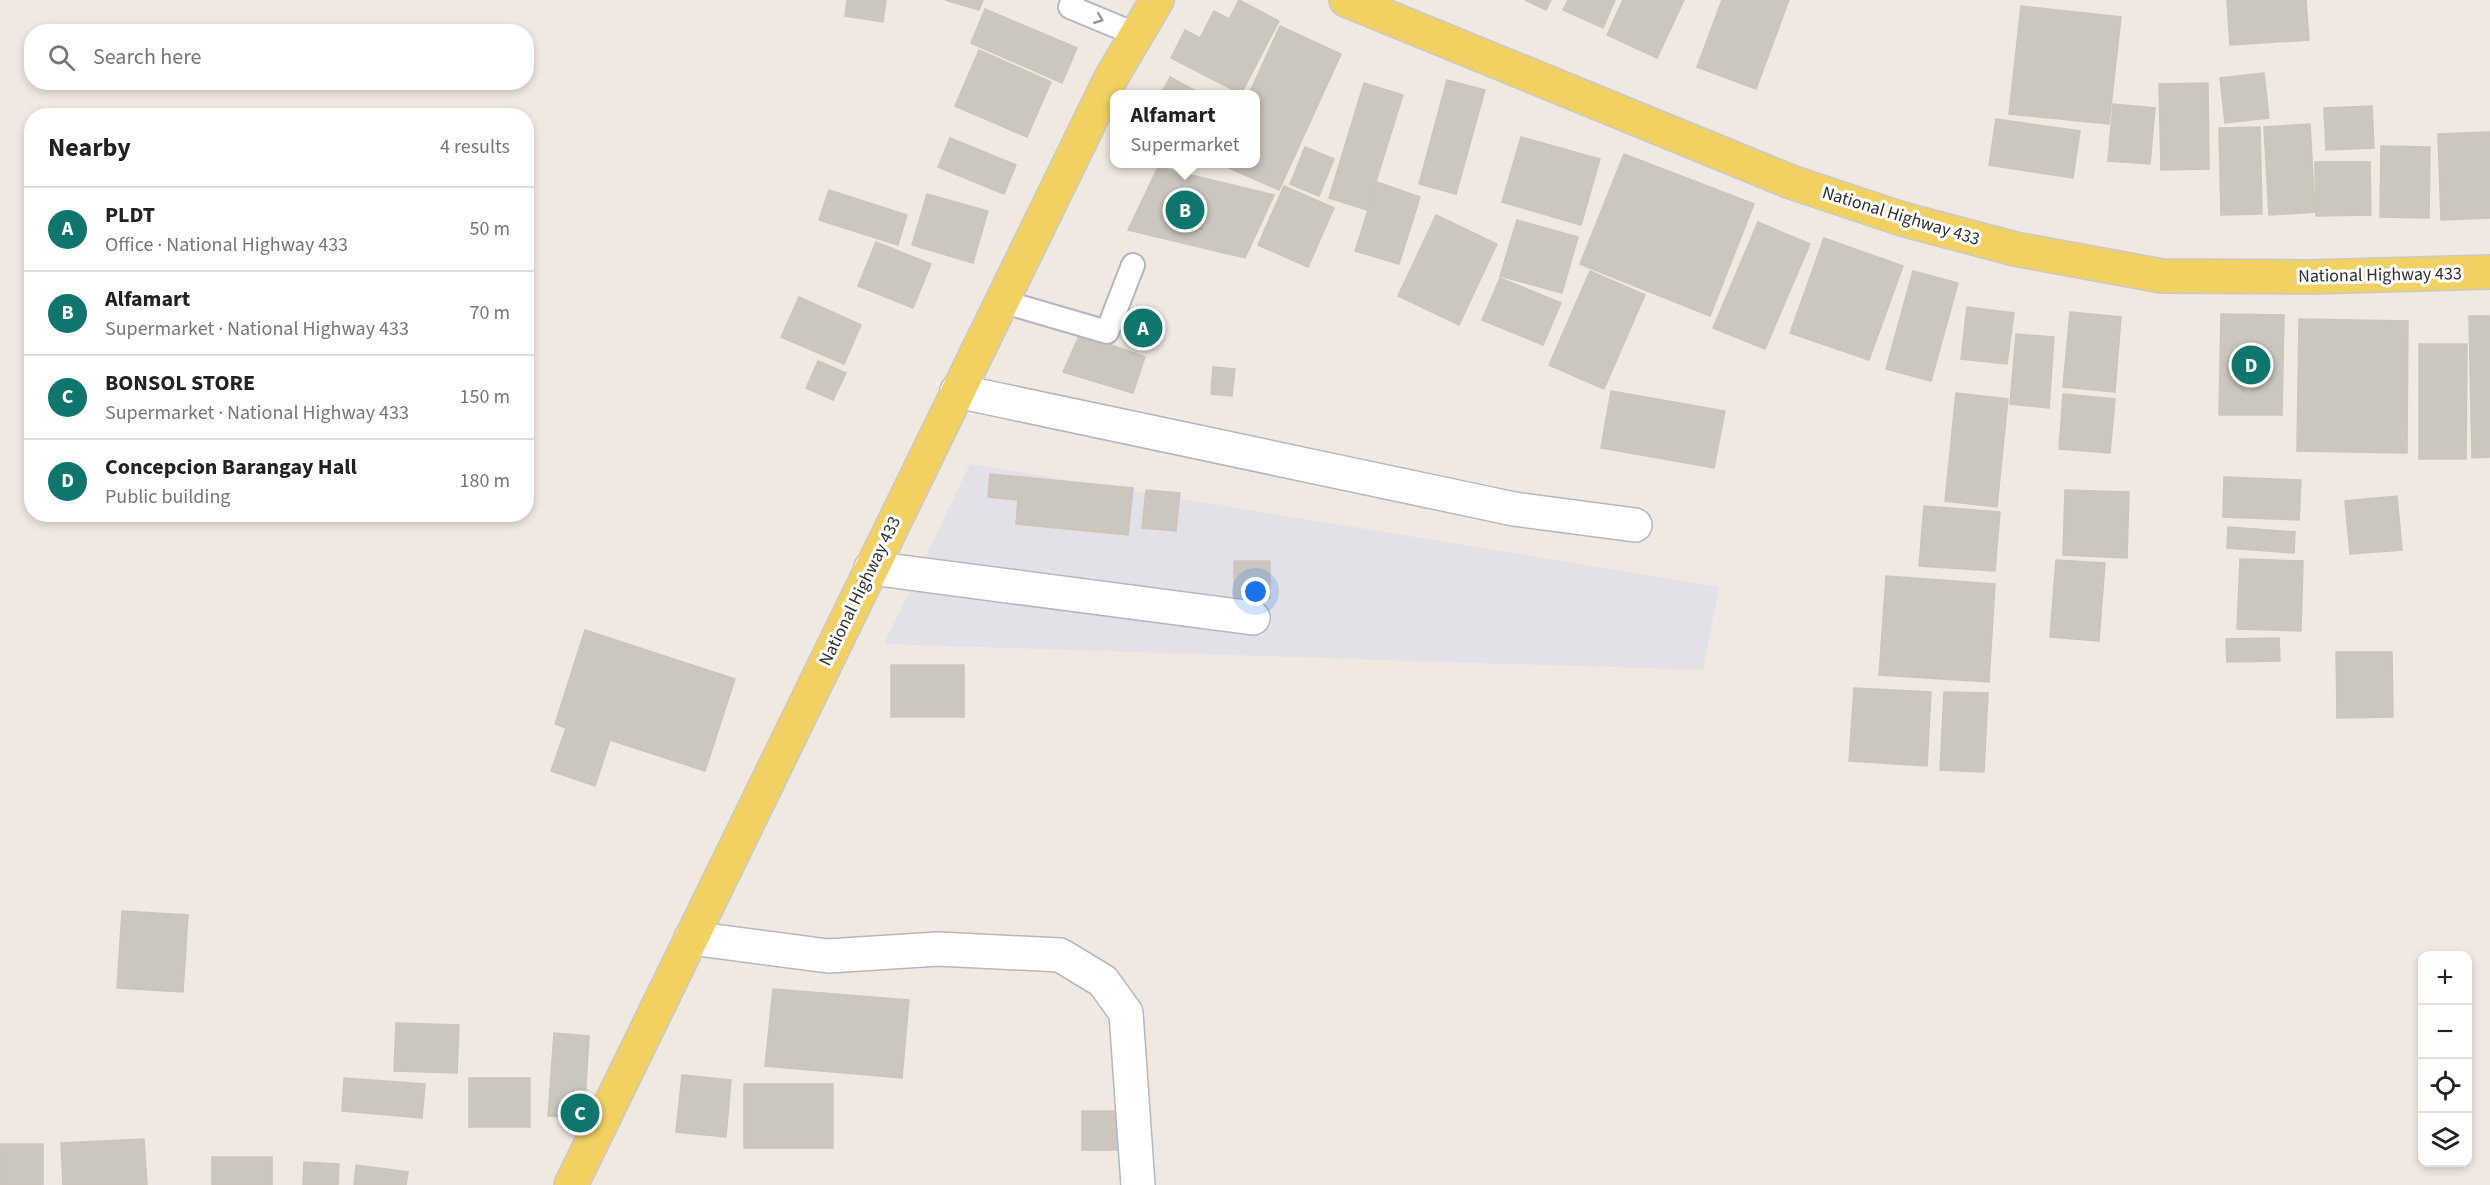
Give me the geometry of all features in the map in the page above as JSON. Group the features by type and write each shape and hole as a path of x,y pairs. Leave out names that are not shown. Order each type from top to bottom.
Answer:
{"main road":[{"name":"National Highway 433","path":"571,1185 1111,78 1156,0"},
{"name":"National Highway 433","path":"1346,0 1791,182 1902,219 2015,249 2162,276 2310,277 2490,272"}],"street":[{"path":"957,391 1514,509 1635,525"},
{"path":"871,568 1252,618"},
{"path":"691,938 828,956 938,949 1060,955 1103,981 1126,1013 1138,1185"}],"lane":[{"path":"1073,0 1070,7 1135,34"},
{"path":"1001,301 1107,332 1133,265"}],"shaded area":[{"path":"970,464 1719,587 1703,670 884,644"}],"building":[{"path":"847,0 886,0 883,22 845,16"},
{"path":"945,0 983,0 979,10"},
{"path":"1239,0 1279,21 1243,90 1233,90 1171,58 1185,30 1200,38 1214,11 1229,19"},
{"path":"1525,0 1551,0 1546,10"},
{"path":"1568,0 1615,0 1603,28 1563,10"},
{"path":"1623,0 1684,0 1657,58 1607,35"},
{"path":"1722,0 1789,0 1756,89 1697,67"},
{"path":"2227,0 2306,0 2309,40 2230,45"},
{"path":"2021,6 2121,17 2109,124 2009,114"},
{"path":"985,9 1077,48 1062,83 971,43"},
{"path":"1280,26 1341,54 1279,190 1229,168 1260,168 1260,90 1251,90"},
{"path":"979,50 1051,82 1027,137 955,106"},
{"path":"2264,73 2269,118 2225,123 2220,78"},
{"path":"1170,77 1194,90 1163,90"},
{"path":"1447,80 1485,90 1456,194 1419,184"},
{"path":"1364,83 1403,95 1367,210 1329,198"},
{"path":"2208,83 2209,169 2161,170 2159,84"},
{"path":"2113,104 2155,108 2150,164 2108,161"},
{"path":"2372,106 2374,148 2326,150 2324,108"},
{"path":"1996,119 2080,131 2073,178 1989,165"},
{"path":"2310,124 2315,212 2269,215 2264,127"},
{"path":"2260,127 2262,214 2221,215 2219,128"},
{"path":"2490,132 2490,218 2441,220 2438,134"},
{"path":"1521,137 1600,159 1581,225 1502,202"},
{"path":"950,138 1016,165 1004,194 938,167"},
{"path":"2381,146 2430,147 2429,218 2380,217"},
{"path":"1305,147 1334,159 1319,196 1290,184"},
{"path":"1624,154 1754,204 1710,316 1580,264"},
{"path":"2315,162 2370,162 2371,215 2316,216"},
{"path":"1158,168 1274,195 1245,258 1128,230"},
{"path":"1377,182 1420,197 1399,264 1355,251"},
{"path":"1284,186 1334,208 1308,267 1258,245"},
{"path":"829,190 907,215 898,245 819,220"},
{"path":"927,194 988,211 973,263 912,245"},
{"path":"1436,215 1497,244 1459,325 1398,296"},
{"path":"1517,220 1578,237 1562,293 1500,276"},
{"path":"1758,222 1810,244 1765,349 1713,328"},
{"path":"1824,238 1903,266 1869,360 1790,333"},
{"path":"876,242 931,264 913,308 858,286"},
{"path":"1590,271 1645,295 1604,389 1549,365"},
{"path":"1913,271 1958,283 1931,381 1886,369"},
{"path":"1500,278 1561,303 1543,345 1482,320"},
{"path":"799,297 861,325 844,364 781,337"},
{"path":"1967,307 2014,313 2007,364 1961,359"},
{"path":"2070,312 2121,317 2115,392 2063,387"},
{"path":"2221,314 2284,315 2282,415 2219,415"},
{"path":"2469,316 2490,316 2490,457 2472,458"},
{"path":"2299,319 2408,321 2407,453 2297,451"},
{"path":"1080,334 1145,357 1133,393 1063,372"},
{"path":"2016,334 2054,337 2049,408 2010,404"},
{"path":"2419,344 2467,344 2466,459 2419,459"},
{"path":"818,361 846,373 833,400 806,388"},
{"path":"1213,367 1235,369 1232,396 1211,394"},
{"path":"1611,391 1725,411 1714,468 1601,448"},
{"path":"1956,393 2008,399 1997,507 1945,501"},
{"path":"2063,394 2115,399 2110,453 2059,449"},
{"path":"990,474 1133,488 1128,535 1016,524 1018,500 988,497"},
{"path":"2224,477 2301,480 2299,520 2223,517"},
{"path":"1146,490 1180,493 1176,531 1142,528"},
{"path":"2065,490 2129,492 2127,558 2063,555"},
{"path":"2397,496 2402,550 2350,554 2345,501"},
{"path":"1924,506 2000,512 1995,571 1919,566"},
{"path":"2228,527 2295,532 2294,553 2227,548"},
{"path":"2240,559 2303,561 2301,631 2237,629"},
{"path":"2056,560 2105,563 2099,641 2050,637"},
{"path":"1234,561 1270,561 1270,598 1234,598"},
{"path":"1886,576 1995,584 1989,682 1879,675"},
{"path":"585,630 735,679 705,771 610,740 595,786 551,771 566,728 555,724"},
{"path":"2279,638 2280,661 2227,662 2226,639"},
{"path":"2336,652 2392,652 2393,717 2337,718"},
{"path":"891,665 964,665 964,717 891,717"},
{"path":"1854,688 1931,692 1927,766 1849,761"},
{"path":"1944,692 1988,693 1984,772 1940,770"},
{"path":"122,911 188,915 183,992 117,988"},
{"path":"773,989 909,1000 902,1078 765,1066"},
{"path":"396,1023 459,1025 457,1073 394,1071"},
{"path":"554,1033 589,1036 584,1118 548,1116"},
{"path":"682,1075 731,1080 726,1137 676,1132"},
{"path":"344,1078 425,1084 422,1118 342,1111"},
{"path":"469,1078 530,1078 530,1127 469,1127"},
{"path":"744,1084 833,1084 833,1148 744,1148"},
{"path":"1082,1111 1129,1111 1129,1150 1082,1150"},
{"path":"144,1139 147,1185 63,1185 61,1143"},
{"path":"0,1144 43,1144 43,1185 0,1185"},
{"path":"212,1157 272,1157 272,1185 212,1185"},
{"path":"304,1162 339,1164 338,1185 303,1185"},
{"path":"356,1165 408,1172 406,1185 354,1185"}],"place":[{"name":"Alfamart","path":"1185,210"},
{"name":"PLDT","path":"1143,328"},
{"name":"Concepcion Barangay Hall","path":"2251,365"},
{"name":"BONSOL STORE","path":"580,1113"}]}
